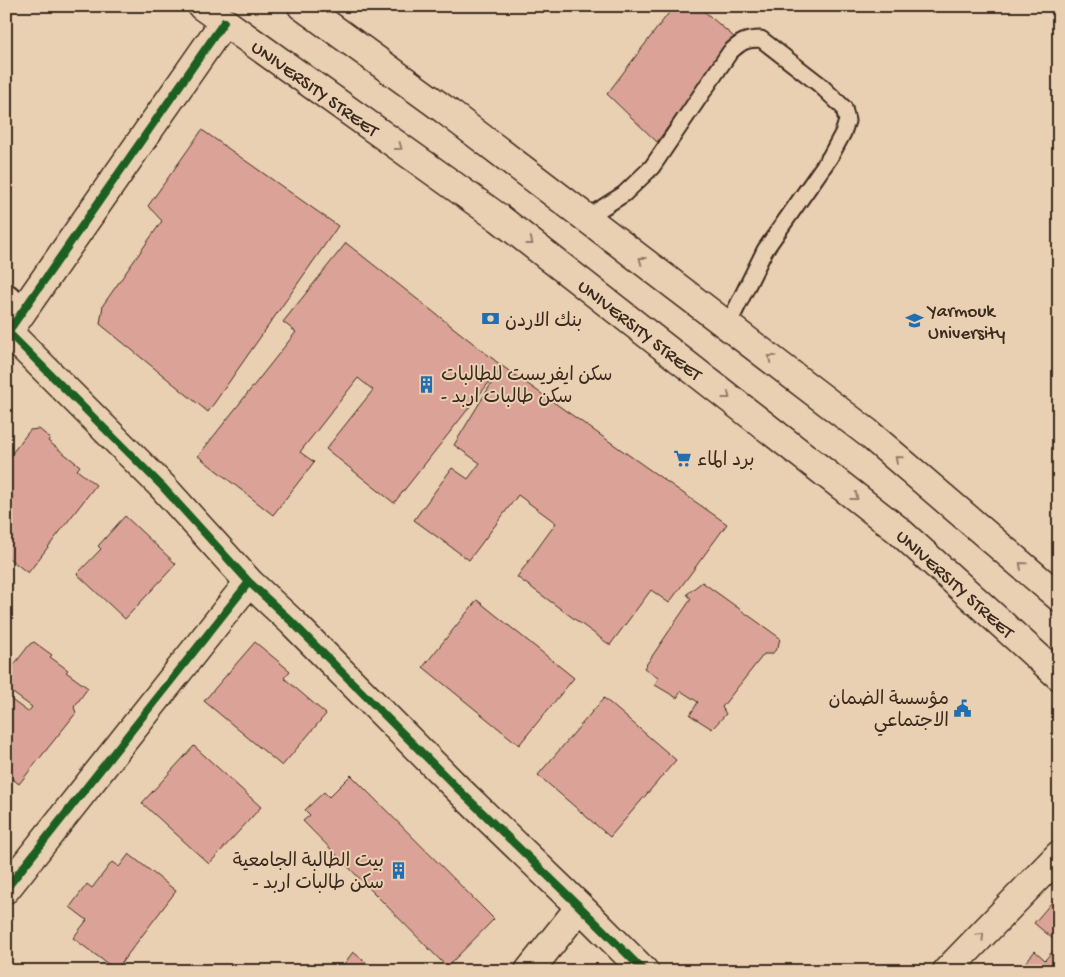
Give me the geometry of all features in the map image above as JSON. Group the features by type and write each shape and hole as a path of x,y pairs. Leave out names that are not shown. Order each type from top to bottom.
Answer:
{"main road":[{"name":"UNIVERSITY STREET","path":"202,6 499,218 828,475 898,530 1059,676"},
{"path":"302,6 445,110 868,433 1059,597"},
{"path":"224,22 16,298 7,333 162,486 249,582 292,622 458,789 644,971"},
{"path":"6,889 249,582"},
{"path":"947,971 1059,855"},
{"path":"529,971 580,907"}],"lane":[{"path":"586,218 624,194 652,167 730,52 740,43 750,39 761,39 819,84 844,108 847,121 843,133 830,157 764,250 728,325"}],"building":[{"path":"674,6 698,6 734,37 657,142 607,94"},
{"path":"202,130 338,226 208,412 100,324 103,305 162,221 148,206"},
{"name":"سكن ايفريست للطالبات - سكن طالبات اربد","path":"346,243 502,366 394,503 326,449 373,390 358,378 300,452 314,462 273,515 198,456 296,332 283,322"},
{"path":"502,366 727,524 669,603 651,590 610,645 517,577 556,523 518,495 469,560 414,520 452,468 468,479 480,463 454,445"},
{"path":"39,429 50,438 48,441 80,466 77,470 96,485 28,573 6,556 6,461 30,430"},
{"path":"125,516 176,564 125,619 77,574 101,549 98,546"},
{"path":"702,582 780,638 778,647 772,654 764,654 722,707 726,714 712,729 690,715 698,702 681,691 677,698 655,685 658,678 644,668 691,599 687,594"},
{"path":"477,600 574,678 519,745 423,667"},
{"path":"34,642 68,670 66,672 88,688 74,707 76,713 19,784 6,774 6,696 28,712 32,707 6,688 6,675 30,644"},
{"path":"255,642 290,671 284,678 326,714 282,766 204,701"},
{"path":"604,698 676,760 610,837 538,775"},
{"path":"194,746 261,807 209,864 142,803"},
{"name":"بيت الطالبة الجامعية - سكن طالبات اربد","path":"351,775 494,919 447,967 303,821 310,815 305,810 324,792 329,797"},
{"path":"129,854 176,891 116,970 73,938 87,920 70,907 87,884 92,888 112,862 119,867"},
{"path":"1059,894 1059,944 1034,923"},
{"path":"1059,944 1059,971 1018,971 1035,951 1045,960"},
{"path":"353,952 377,971 339,971"}],"cycle path":[{"path":"6,335 224,22"},
{"path":"8,332 162,486 249,582 292,622 458,789 644,971"},
{"path":"6,889 249,582"}],"place":[{"name":"بنك الاردن","path":"491,319"},
{"name":"Yarmouk University","path":"914,320"},
{"name":"سكن ايفريست للطالبات - سكن طالبات اربد","path":"427,384"},
{"name":"برد الماء","path":"683,458"},
{"name":"مؤسسة الضمان الاجتماعي","path":"963,708"},
{"name":"بيت الطالبة الجامعية - سكن طالبات اربد","path":"398,870"}]}
